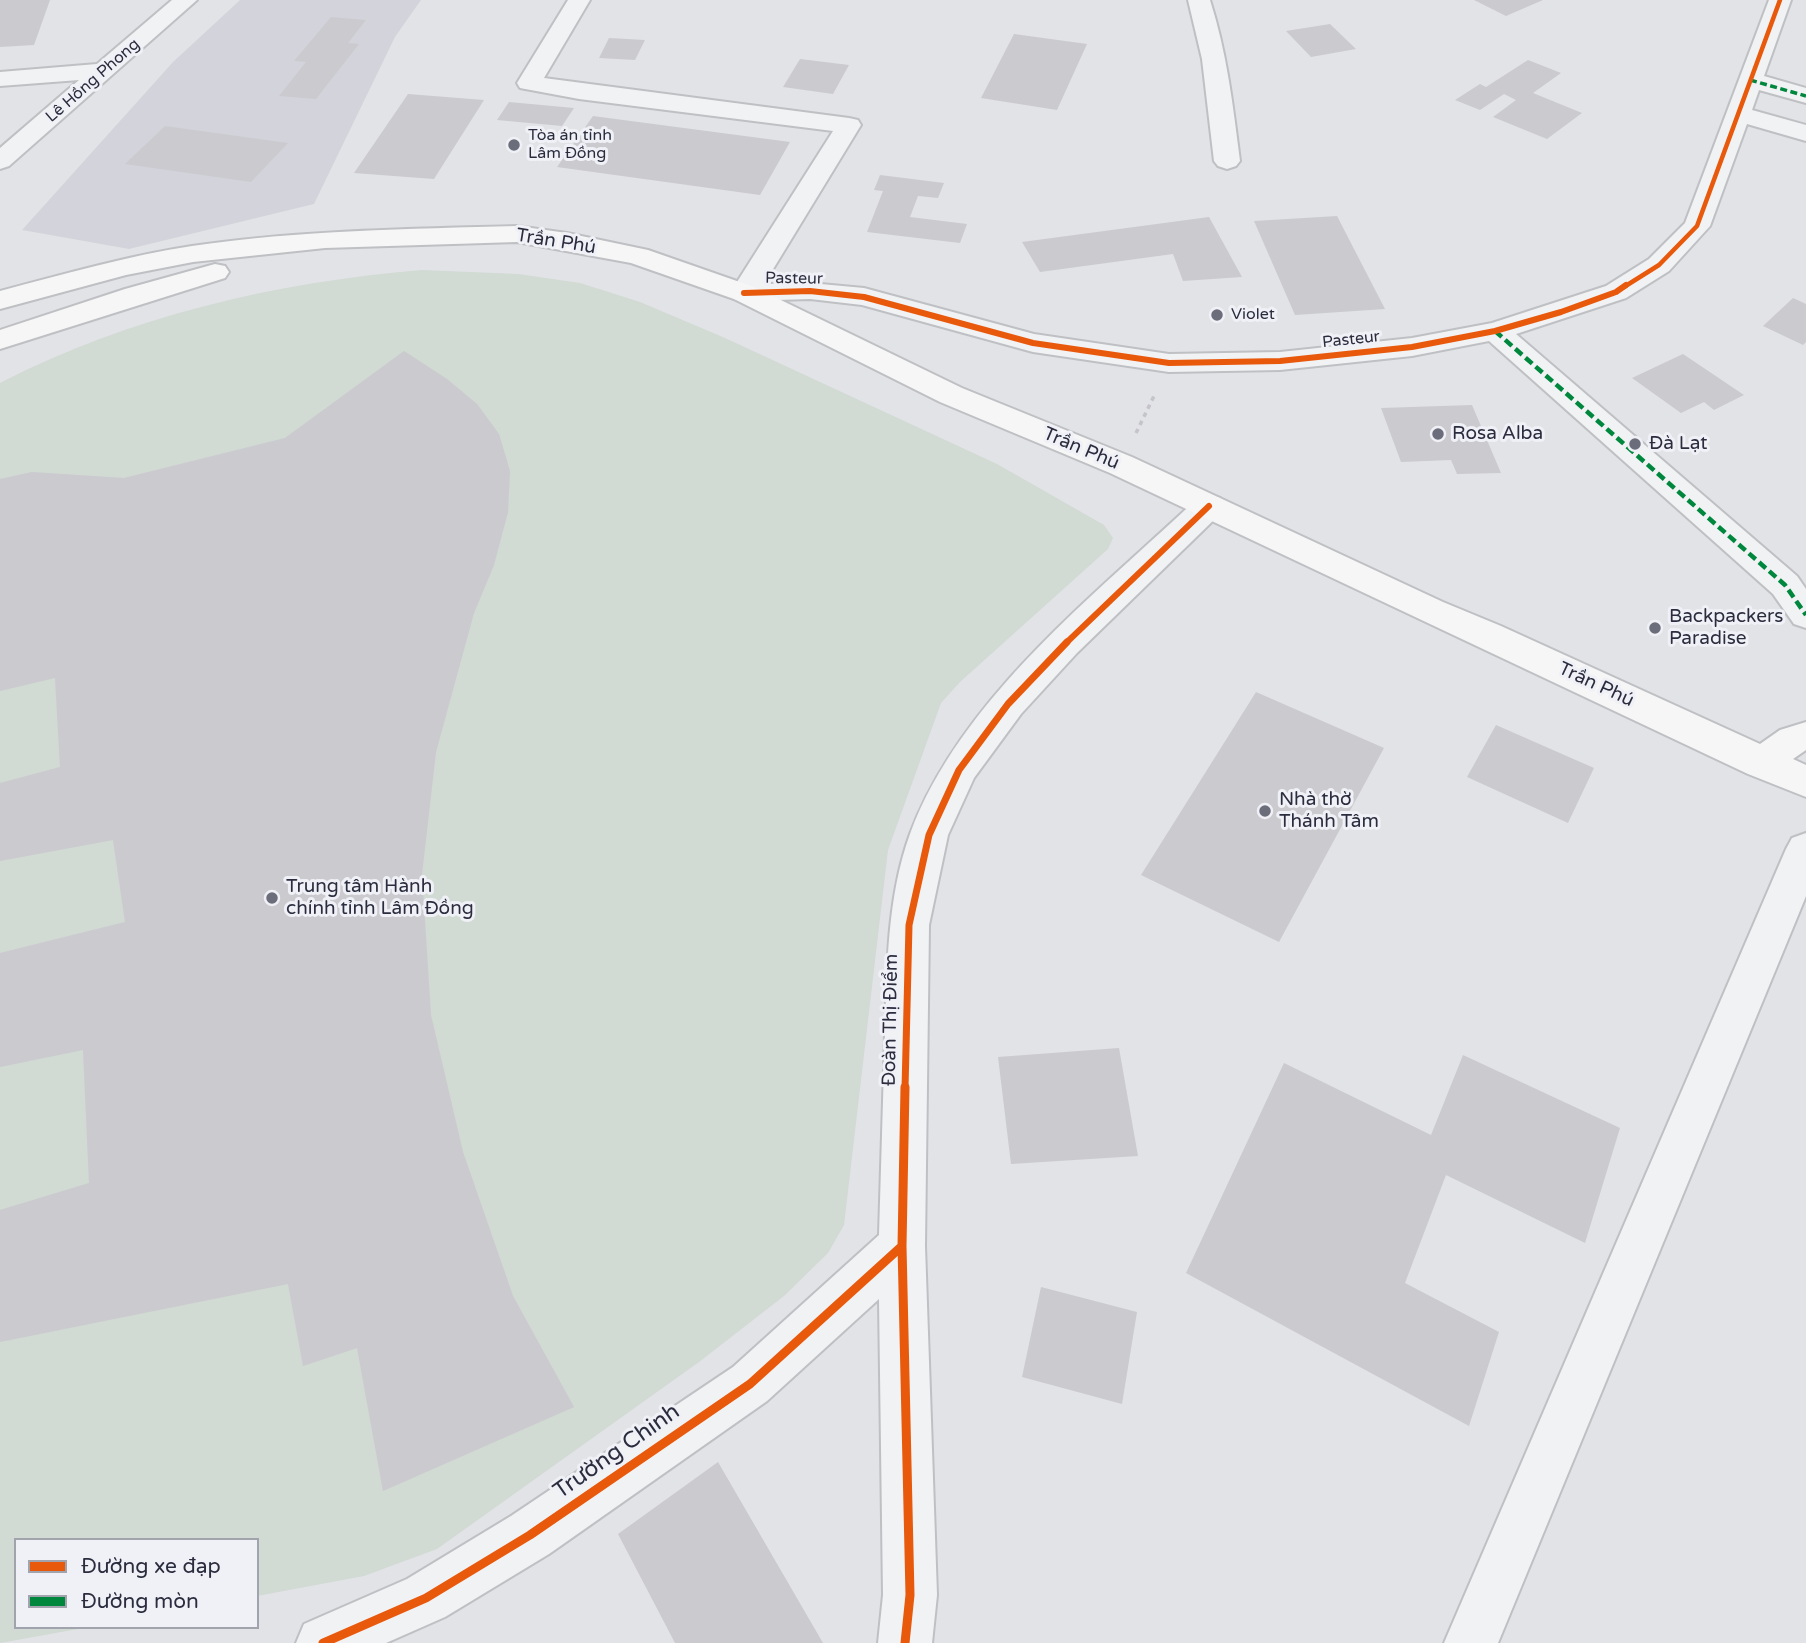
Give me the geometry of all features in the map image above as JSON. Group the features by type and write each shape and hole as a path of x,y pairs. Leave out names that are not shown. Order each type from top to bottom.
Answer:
{"main road":[{"name":"Trần Phú","path":"0,300 124,267 181,256 325,240 517,234 638,256 744,293 951,395 1121,465 1806,782"},
{"name":"Trần Phú","path":"0,340 135,295 325,240"},
{"path":"1761,763 1793,740 1806,736"}],"street":[{"name":"Lê Hồng Phong","path":"0,161 186,0"},
{"path":"579,0 529,83 579,92 849,125 744,293"},
{"path":"1199,0 1209,30 1219,84 1227,161"},
{"name":"Pasteur","path":"744,293 810,291 864,297 1033,343 1169,363 1280,361 1412,347 1495,331 1561,312 1616,292 1659,265 1697,226 1780,0"},
{"path":"0,79 104,71"},
{"path":"1750,80 1806,96"},
{"path":"1737,114 1806,132"},
{"path":"1495,331 1785,585 1806,615"},
{"name":"Đoàn Thị Điểm","path":"905,1643 910,1595 902,1246 909,925 929,835 959,770 1009,704 1065,644 1209,506"},
{"path":"1471,1643 1806,849"},
{"name":"Trường Chinh","path":"323,1643 426,1598 552,1520 750,1384 902,1246"}],"path":[{"path":"1121,465 1169,363"}],"shaded area":[{"path":"240,0 421,0 395,37 314,204 129,249 22,230 173,62"},
{"path":"422,270 518,274 580,283 640,302 725,338 997,464 1104,525 1113,538 1108,549 960,682 941,703 888,850 844,1225 828,1253 784,1296 699,1362 437,1549 364,1576 259,1596 259,1538 14,1538 14,1629 78,1629 0,1643 0,383 50,359 152,321 259,293"}],"building":[{"path":"0,0 50,0 34,45 0,47"},
{"path":"1474,0 1543,0 1506,16"},
{"path":"331,17 366,20 348,43 359,44 316,99 279,96 306,62 294,61"},
{"path":"1330,24 1356,49 1311,57 1286,31"},
{"path":"1014,34 1087,44 1057,110 981,98"},
{"path":"609,38 645,40 635,60 599,58"},
{"path":"800,59 849,65 833,94 783,87"},
{"path":"1528,60 1561,73 1533,93 1582,113 1547,139 1493,117 1516,100 1504,94 1480,110 1455,100 1480,84 1486,87"},
{"path":"408,94 484,100 434,179 354,173"},
{"path":"509,102 574,108 562,126 497,120"},
{"path":"593,116 790,142 760,195 557,167"},
{"path":"165,126 288,143 251,182 125,164"},
{"path":"880,175 944,183 938,198 918,196 910,217 967,224 960,243 867,232 883,191 874,190"},
{"path":"1337,216 1385,309 1295,315 1254,221"},
{"path":"1209,217 1242,277 1183,281 1173,254 1040,272 1022,242"},
{"path":"1793,298 1806,304 1806,342 1803,345 1763,326"},
{"name":"Trung tâm Hành chính tỉnh Lâm Đồng","path":"404,351 447,379 477,404 499,434 510,471 508,512 494,565 474,613 436,752 422,874 431,1015 463,1152 513,1296 574,1407 383,1491 357,1348 303,1366 288,1284 0,1342 0,1210 89,1183 83,1050 0,1067 0,953 125,922 113,840 0,861 0,783 60,767 55,678 0,691 0,479 32,472 124,478 285,438"},
{"path":"1683,354 1744,395 1714,410 1704,402 1681,413 1632,378"},
{"name":"Rosa Alba","path":"1472,405 1501,473 1457,474 1451,460 1401,462 1381,408"},
{"name":"Nhà thờ Thánh Tâm","path":"1256,692 1384,748 1279,942 1141,875"},
{"path":"1496,725 1594,768 1568,823 1467,777"},
{"path":"1119,1048 1138,1156 1011,1164 998,1057"},
{"path":"1463,1055 1620,1128 1585,1243 1446,1175 1405,1283 1499,1332 1469,1426 1186,1273 1284,1063 1431,1135"},
{"path":"1041,1287 1137,1312 1122,1404 1022,1377"},
{"path":"718,1462 823,1643 675,1643 618,1534"}],"marked path":[{"path":"1750,80 1806,96"},
{"path":"1495,331 1785,585 1806,615"}],"cycle path":[{"path":"744,293 810,291 864,297 1033,343 1169,363 1280,361 1412,347 1495,331 1561,312 1616,292 1659,265 1697,226 1780,0"},
{"path":"905,1643 910,1595 902,1246 909,925 929,835 959,770 1008,704 1065,644 1209,506"},
{"path":"323,1643 426,1598 530,1535 750,1384 902,1246"}],"place":[{"name":"Tòa án tỉnh Lâm Đồng","path":"514,145"},
{"name":"Violet","path":"1217,315"},
{"name":"Rosa Alba","path":"1438,434"},
{"name":"Đà Lạt","path":"1635,444"},
{"name":"Backpackers Paradise","path":"1655,628"},
{"name":"Nhà thờ Thánh Tâm","path":"1265,811"},
{"name":"Trung tâm Hành chính tỉnh Lâm Đồng","path":"272,898"}]}
